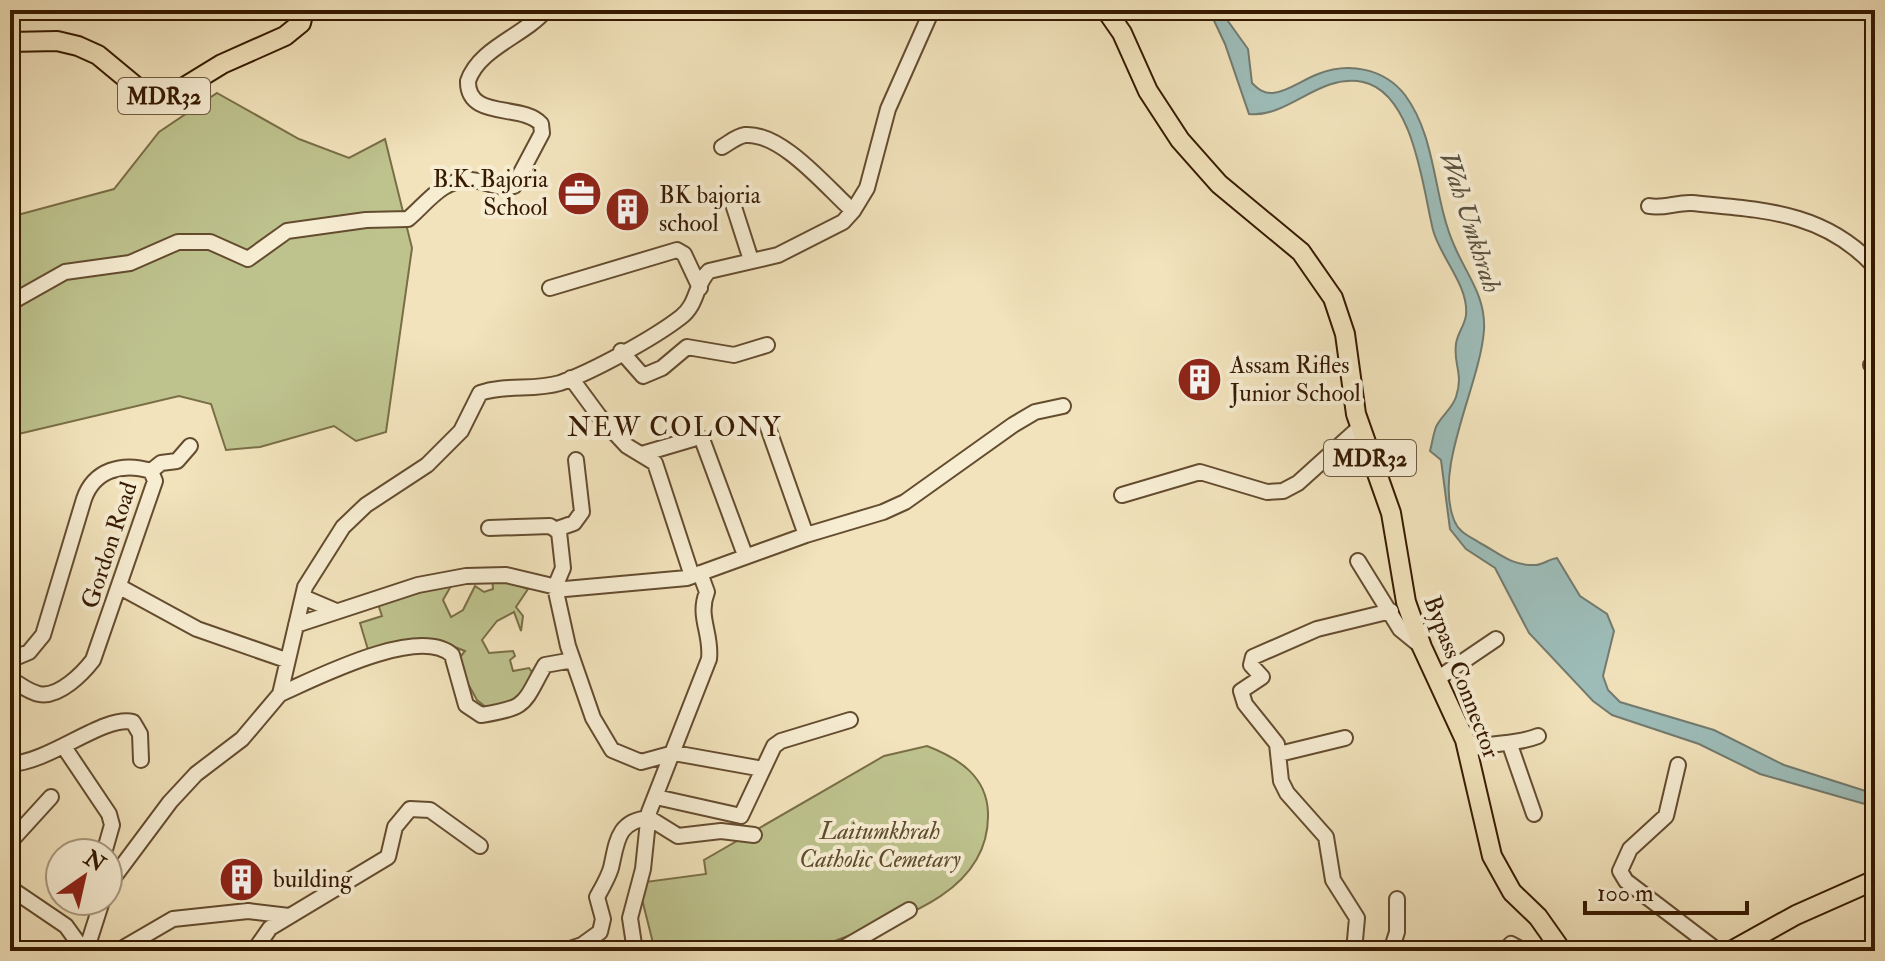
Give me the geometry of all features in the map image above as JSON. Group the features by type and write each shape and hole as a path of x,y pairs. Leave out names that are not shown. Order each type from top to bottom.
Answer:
{"main road":[{"name":"MDR32","path":"10,42 57,41 78,46 98,55 139,89 162,96 173,94 222,64 285,36 301,23 304,10"},
{"name":"Bypass Connector","path":"1106,10 1122,33 1148,91 1180,140 1219,184 1301,252 1322,279 1337,308 1345,334 1359,428 1391,513 1401,581 1422,647 1468,750 1486,838 1499,871 1562,951"},
{"path":"1731,951 1796,915 1875,880"}],"street":[{"path":"10,303 65,272 130,263 178,242 210,242 248,259 287,231 366,220 408,219 437,191 462,181 472,180 502,188 514,186 542,133 541,124 532,116 479,104 469,94 468,81 481,60 529,27 546,10"},
{"path":"280,694 309,576 343,527 366,505 427,465 444,448 471,416 480,393 543,386 571,378 682,317 691,307 709,271 778,255 843,222 867,188 888,109 932,10"},
{"path":"722,147 741,135 761,137 782,146 853,211"},
{"path":"1649,206 1658,208 1690,203 1786,213 1855,246 1875,267"},
{"path":"733,204 751,260"},
{"path":"550,288 677,250 684,254 700,288"},
{"path":"621,351 643,376 662,368 687,347 734,355 767,345"},
{"path":"571,378 599,416 627,446 655,463 696,575 707,592 701,606 710,641 709,659 649,818 643,869 630,918 635,951"},
{"path":"296,625 418,585 466,576 506,575 555,587 663,583 696,575 745,555 883,512 905,502 1013,425 1035,412 1063,406"},
{"path":"766,422 806,535"},
{"path":"1122,495 1200,472 1267,492 1283,491 1298,483 1359,428"},
{"path":"642,454 702,439 745,555"},
{"path":"151,471 161,463 177,461 190,446"},
{"path":"489,528 557,529 574,523 582,512 576,460"},
{"name":"Gordon Road","path":"10,660 29,652 43,635 84,499 93,480 112,470 151,471 155,481 93,660 79,676 46,695 36,694 10,679"},
{"path":"557,529 561,536 563,568 555,587 573,660 593,718 612,750 641,762 674,753 763,769"},
{"path":"1358,561 1400,629 1422,647"},
{"path":"120,587 197,629 286,660"},
{"path":"303,597 336,611"},
{"path":"1354,951 1357,918 1333,880 1323,833 1295,804 1281,781 1279,754 1271,734 1241,698 1241,691 1262,677 1250,660 1317,629 1391,611"},
{"path":"1437,679 1496,639"},
{"path":"124,864 170,802 196,774 242,739 280,694 335,669 424,645 447,650 452,655 466,705 481,715 520,705 533,694 545,665 573,660"},
{"path":"10,764 37,760 100,727 127,720 133,722 140,734 141,760"},
{"path":"656,797 741,816 763,769 781,741 850,720"},
{"path":"1468,750 1487,744 1510,745 1538,736"},
{"path":"1279,754 1345,738"},
{"path":"1510,745 1534,814"},
{"path":"64,747 109,814 112,825 109,837"},
{"path":"1678,765 1666,816 1630,849 1620,871 1626,881 1718,951"},
{"path":"10,842 51,797"},
{"path":"254,951 270,928 388,857 395,827 410,809 430,810 480,846"},
{"path":"564,951 582,945 600,932 603,919 597,897 610,873 615,842 627,824 649,818 678,836 721,831 754,835"},
{"path":"10,888 66,926 87,948 97,917"},
{"path":"1391,951 1397,932 1397,899"},
{"path":"838,951 909,910"},
{"path":"118,951 173,919 248,911 289,916"},
{"path":"1504,951 1511,944 1524,951"},
{"path":"10,948 39,951"}],"green space":[{"path":"217,93 299,139 349,158 385,139 412,248 386,432 356,441 334,426 260,447 226,450 211,404 179,396 10,436 10,217 114,189 159,132"},
{"path":"492,576 528,589 516,607 523,616 521,631 514,612 497,621 482,640 489,653 513,651 515,656 510,660 513,671 529,668 532,672 522,700 487,708 477,700 456,662 465,651 453,646 417,643 369,653 360,623 382,616 377,601 451,586 443,600 451,617 463,610 475,586 484,592 493,589"},
{"name":"Laitumkhrah Catholic Cemetary","path":"927,746 969,770 982,789 988,813 985,839 975,862 941,896 895,919 808,950 767,954 655,951 638,883 706,874 704,860 884,756"}],"water":[{"path":"1209,10 1220,10 1248,49 1252,83 1261,91 1278,92 1329,70 1353,68 1387,79 1405,95 1415,112 1429,149 1447,227 1479,296 1484,318 1481,352 1449,476 1449,499 1459,528 1512,561 1538,565 1557,558 1580,596 1607,614 1614,631 1603,676 1608,690 1620,702 1714,730 1784,765 1875,794 1875,807 1760,774 1699,744 1612,715 1593,701 1529,633 1495,568 1466,549 1450,529 1441,460 1430,451 1436,427 1454,401 1458,389 1456,344 1465,319 1466,304 1459,282 1433,230 1420,168 1405,123 1394,104 1380,90 1363,82 1347,81 1318,89 1278,109 1249,114 1225,44"}],"place":[{"name":"B.K. Bajoria School","path":"579,193"},
{"name":"BK bajoria school","path":"628,209"},
{"name":"Assam Rifles Junior School","path":"1199,379"},
{"name":"building","path":"242,879"}],"district":[{"name":"NEW COLONY","path":"675,427"}],"water label":[{"name":"Wah Umkhrah","path":"1471,222"}]}
